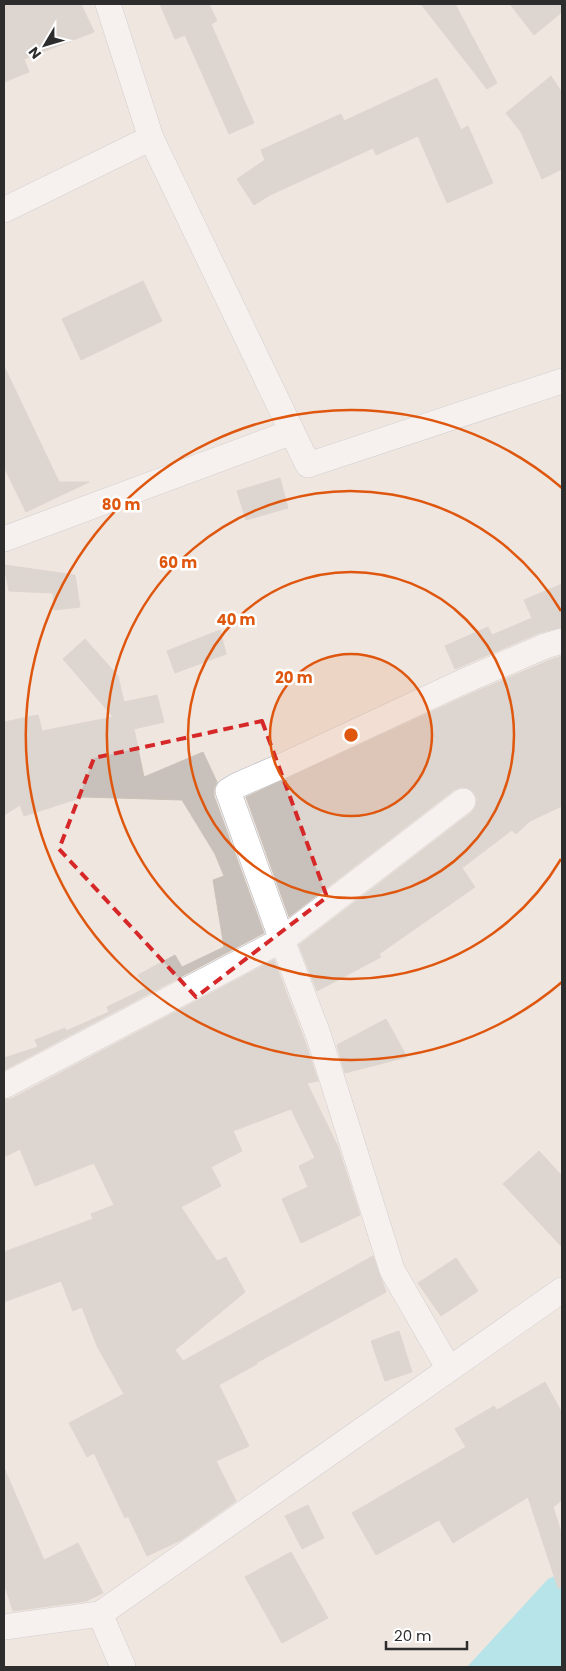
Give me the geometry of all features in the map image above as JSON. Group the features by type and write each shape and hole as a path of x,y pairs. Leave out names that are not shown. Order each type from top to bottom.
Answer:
{"street":[{"path":"108,4 151,138 308,465 562,381"},
{"path":"4,210 151,138"},
{"path":"4,539 292,432"},
{"path":"449,1369 392,1270 318,1034 228,791 462,682 545,646 562,641"},
{"path":"4,1086 282,940 462,801"},
{"path":"4,1627 100,1614 562,1290"},
{"path":"100,1614 123,1667"}],"highlighted area":[{"path":"262,721 327,897 196,997 59,849 94,758"}],"water":[{"path":"562,1573 562,1667 467,1667 548,1579"}],"building":[{"path":"4,4 81,4 94,32 24,59 29,72 4,82"},
{"path":"160,4 209,4 217,21 211,24 254,123 229,134 185,35 175,39"},
{"path":"421,4 455,4 497,83 487,89"},
{"path":"510,4 562,4 562,12 534,35"},
{"path":"551,76 562,93 562,169 542,179 521,132 506,113"},
{"path":"437,78 461,130 468,126 493,183 447,203 418,136 376,155 373,148 270,195 254,205 237,179 265,160 261,150 341,114 344,121"},
{"path":"143,281 162,321 81,360 62,319"},
{"path":"4,366 59,482 89,482 26,512 4,467"},
{"path":"280,478 288,508 246,520 237,491"},
{"path":"4,565 75,575 80,607 54,610 53,593 9,591"},
{"path":"562,584 562,627 539,633 455,669 445,646 488,627 492,635 532,618 524,600"},
{"path":"220,630 226,654 175,673 167,651"},
{"path":"85,639 118,676 124,702 157,695 164,722 134,729 144,777 203,752 217,782 214,796 264,933 4,1070 4,1058 38,1047 35,1040 65,1028 66,1031 109,1012 107,1007 146,988 138,975 175,955 182,967 224,947 213,880 224,876 215,854 182,800 83,797 24,816 20,805 4,815 4,722 38,715 42,731 113,717 63,659"},
{"path":"562,656 562,806 530,821 516,834 512,830 462,868 475,887 379,954 381,957 317,991 299,945 472,812 476,806 477,799 474,792 468,788 461,787 454,790 289,917 246,797 468,695"},
{"path":"274,960 318,1081 307,1083 338,1147 360,1215 301,1243 282,1199 308,1187 299,1166 315,1158 291,1109 233,1131 242,1151 211,1167 221,1186 181,1207 217,1261 226,1257 245,1292 175,1350 183,1361 373,1256 386,1292 219,1385 249,1446 216,1461 236,1501 181,1540 147,1556 128,1516 125,1518 94,1453 87,1457 69,1423 124,1394 97,1346 82,1307 73,1311 61,1281 4,1302 4,1252 93,1219 91,1214 114,1205 94,1163 35,1186 20,1149 4,1157 4,1100 11,1099"},
{"path":"386,1019 407,1057 345,1073 337,1045"},
{"path":"539,1151 562,1176 562,1247 503,1184"},
{"path":"456,1258 478,1291 441,1316 418,1283"},
{"path":"399,1331 412,1372 385,1381 371,1341"},
{"path":"545,1382 562,1413 562,1500 553,1507 562,1535 562,1587 558,1588 528,1497 453,1543 439,1520 376,1555 352,1513 466,1447 455,1429 494,1406 497,1410"},
{"path":"4,1468 44,1560 78,1543 103,1593 86,1601 13,1611 4,1583"},
{"path":"308,1505 324,1538 302,1549 285,1516"},
{"path":"291,1552 328,1618 282,1643 245,1577"}]}
